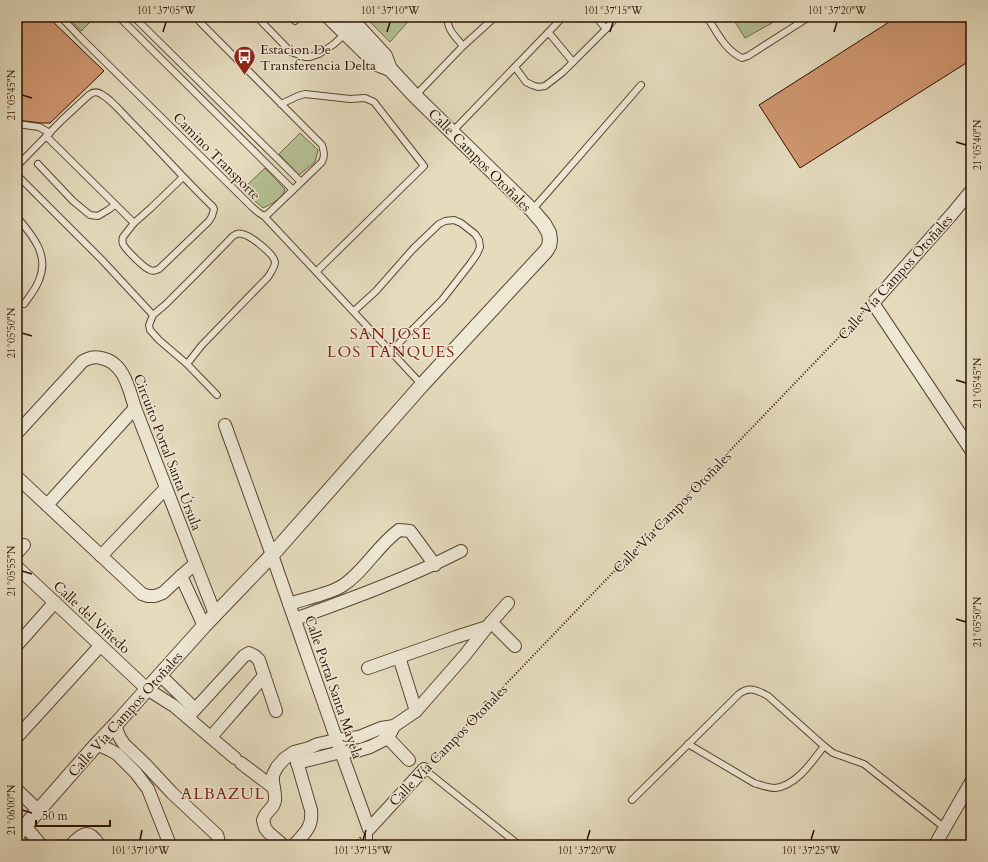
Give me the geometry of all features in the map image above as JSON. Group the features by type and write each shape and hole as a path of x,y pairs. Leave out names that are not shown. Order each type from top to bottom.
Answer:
{"street":[{"name":"Calle Campos Otoñales","path":"329,17 350,24 385,56 390,69 415,96 532,210 544,224 549,233 549,246 541,257"},
{"name":"Calle Vía Campos Otoñales","path":"872,303 971,191"},
{"name":"Calle Vía Campos Otoñales","path":"21,830 204,626 272,555 422,385 541,257"},
{"path":"872,303 971,450"},
{"name":"Circuito Portal Santa Úrsula","path":"17,433 83,361 92,357 104,358 117,366 126,382 215,614"},
{"path":"47,505 135,408"},
{"name":"Calle Portal Santa Mayela","path":"225,425 295,619 336,740 369,829"},
{"path":"17,477 142,594 155,596 163,593 195,564"},
{"path":"102,556 166,488"},
{"path":"289,604 341,587 356,575 379,548 399,530 410,531 435,565"},
{"path":"295,619 435,565 461,551"},
{"name":"Calle del Viñedo","path":"17,567 147,689 174,706 191,713"},
{"path":"356,575 362,594"},
{"path":"181,576 204,626"},
{"path":"17,645 55,602"},
{"path":"283,845 268,833 263,820 275,801 273,776 277,767 284,759 357,751 370,747 384,733 416,711 508,603"},
{"path":"368,668 489,625"},
{"path":"489,625 514,646"},
{"path":"456,637 465,655"},
{"path":"17,737 100,646"},
{"path":"191,713 244,656 249,653 259,660 276,711"},
{"path":"399,657 416,711"},
{"path":"160,675 211,737 274,788"},
{"path":"211,737 264,676"},
{"path":"116,724 117,731 124,744 172,793 217,835 218,840 216,845"},
{"path":"296,757 336,740 384,733"},
{"path":"384,733 409,760"},
{"path":"96,745 103,746 116,754 136,773 148,789 170,845"},
{"path":"294,845 304,834 312,819 311,810 296,757"},
{"path":"136,773 145,764"},
{"name":"Calle Vía Campos Otoñales","path":"369,829 424,770"},
{"path":"935,845 971,782"},
{"path":"17,790 39,811"},
{"path":"156,808 172,793"},
{"path":"21,830 41,845"},
{"path":"71,845 79,836 86,833 91,835 99,845"},
{"path":"17,841 23,845"}],"lane":[{"name":"Camino Transporte","path":"61,17 252,207 264,216 294,190 322,162 324,158 322,145 195,17"},
{"path":"119,17 294,190"},
{"path":"134,17 301,182"},
{"path":"258,17 291,52 305,58 320,54 350,24"},
{"path":"448,17 450,30 463,46"},
{"path":"415,96 463,46 494,17"},
{"path":"452,132 564,17"},
{"path":"596,17 606,29"},
{"path":"515,67 526,82 538,87 546,86 573,62 616,17"},
{"path":"707,17 724,44 735,55 742,58 748,56 809,17"},
{"path":"548,33 573,62"},
{"path":"532,210 641,85"},
{"path":"17,166 89,94 94,92 101,94 136,126 213,207 214,212 209,221 159,269 154,271 144,267 123,244 122,237 183,177"},
{"path":"281,104 305,94 350,99 365,98 374,102 424,166 317,271"},
{"path":"17,124 39,127 48,134 134,224"},
{"path":"38,164 74,201 90,215 98,216 115,205"},
{"path":"17,175 102,260 153,315"},
{"path":"17,216 37,243 42,258 43,270 39,281 24,304"},
{"path":"264,216 422,385"},
{"path":"354,311 376,291 413,249 439,224 445,221 454,220 461,223 474,234 479,240 480,246 477,254 470,264 442,300 391,351"},
{"path":"186,364 202,345 268,276 275,265 274,259 268,252 249,236 242,233 233,236 166,304 153,315 149,324 150,330 217,395"},
{"path":"632,800 739,694 744,690 749,689 761,692 768,696 833,753 864,764 945,828"},
{"path":"688,744 744,778 764,786 774,788 785,786 805,771 824,746"},
{"path":"424,770 519,845"},
{"path":"369,829 369,845"}],"path":[{"name":"Calle Vía Campos Otoñales","path":"424,770 872,303"}],"green space":[{"path":"68,17 95,17 81,31"},
{"path":"365,17 412,17 390,42"},
{"path":"732,17 778,17 779,19 745,38"},
{"path":"300,133 318,150 315,162 299,175 279,154"},
{"path":"265,168 285,189 282,196 263,208 243,189"}],"building":[{"path":"17,17 48,17 104,71 50,123 17,120"},
{"path":"897,17 971,17 971,60 800,168 759,105"}],"place":[{"name":"Estacion De Transferencia Delta","path":"245,76"}],"district":[{"name":"SAN JOSE LOS TANQUES","path":"391,342"},
{"name":"ALBAZUL","path":"223,793"}]}
